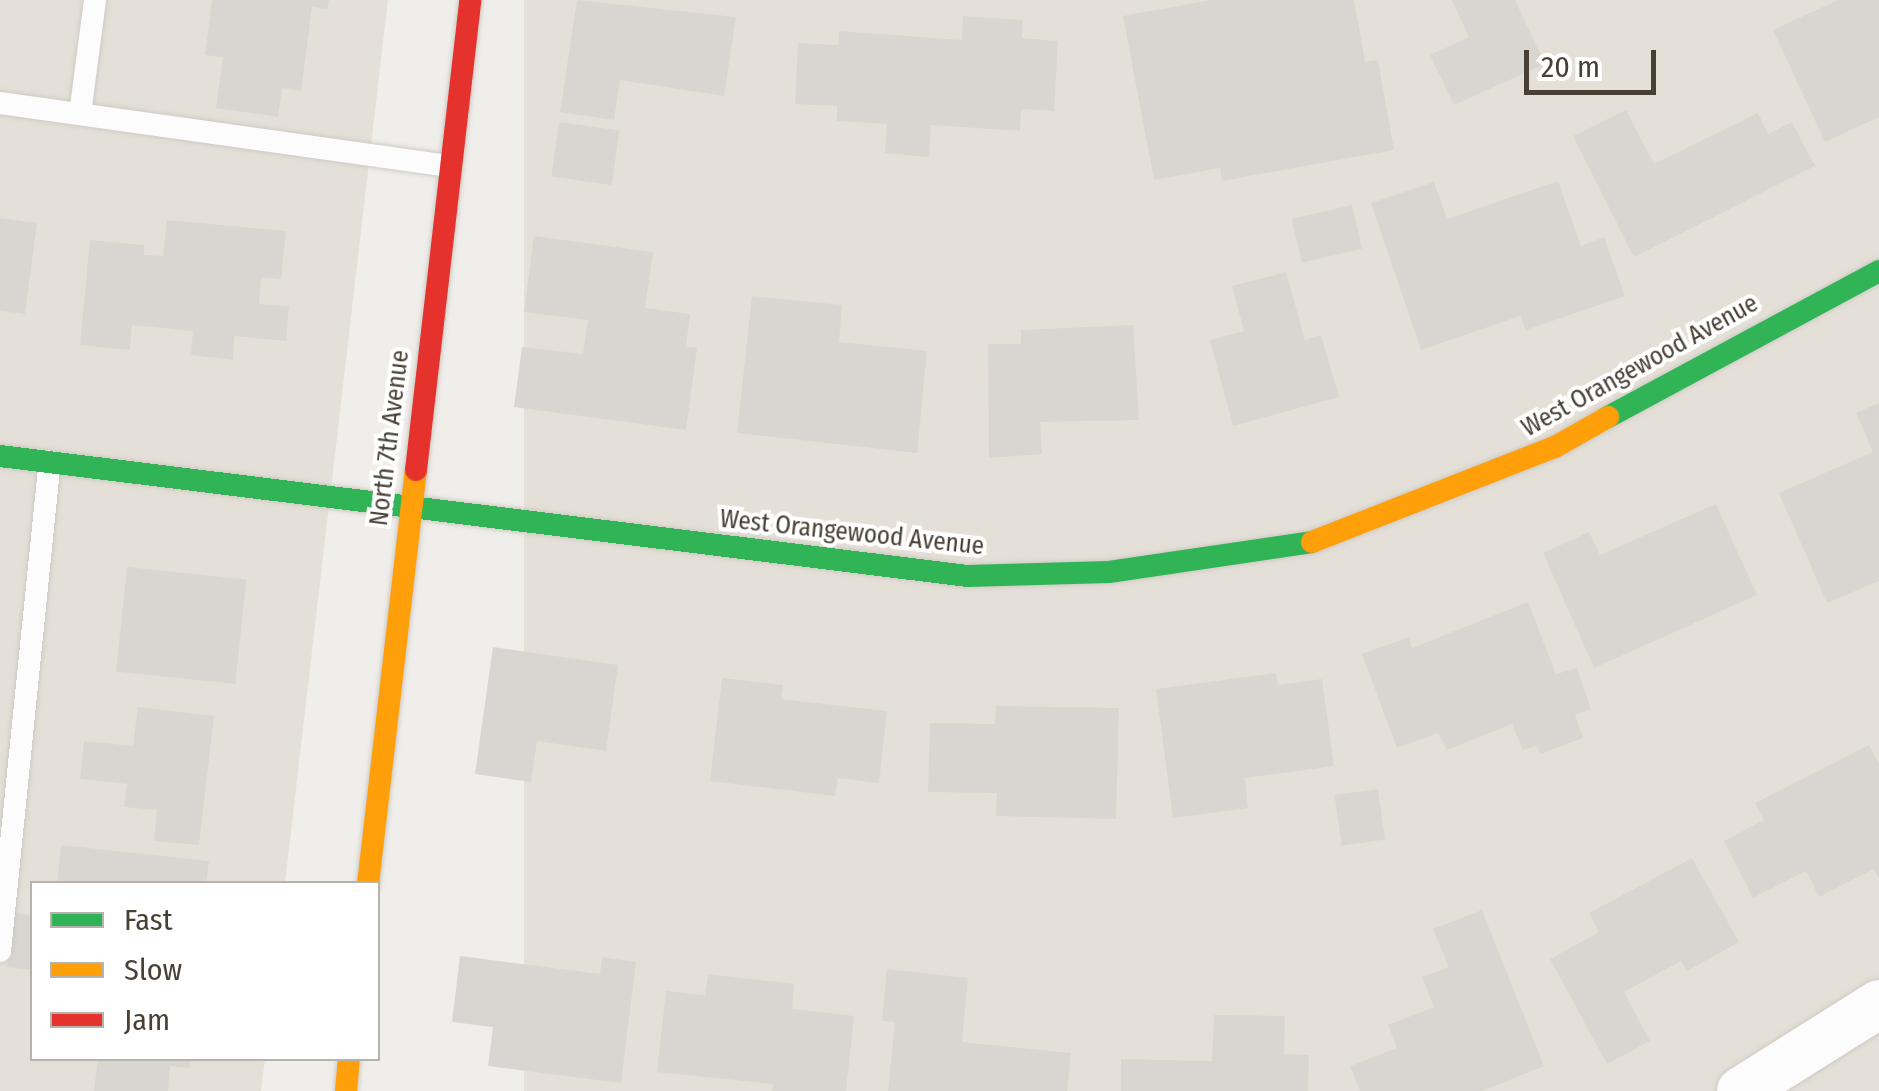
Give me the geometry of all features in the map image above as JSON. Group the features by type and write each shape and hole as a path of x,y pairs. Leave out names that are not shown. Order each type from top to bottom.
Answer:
{"street":[{"name":"North 7th Avenue","path":"368,881 470,0"},
{"name":"West Orangewood Avenue","path":"0,456 966,576 1109,572 1317,541 1555,447 1839,287 1879,272"},
{"path":"1741,1091 1879,1004"},
{"path":"346,1091 349,1061"}],"lane":[{"path":"80,114 95,0"},
{"path":"0,103 450,166"},
{"path":"0,951 50,462"}],"shaded area":[{"path":"0,0 388,0 285,881 30,881 30,1061 265,1061 261,1091 0,1091"},
{"path":"524,0 1879,0 1879,1091 524,1091"}],"building":[{"path":"212,0 329,0 327,9 312,7 301,91 282,88 278,117 216,108 223,57 205,55"},
{"path":"577,0 736,17 724,96 620,80 614,120 560,112"},
{"path":"1211,0 1354,0 1365,62 1378,60 1394,150 1222,181 1220,168 1154,180 1123,16"},
{"path":"1452,0 1515,0 1545,64 1454,105 1430,55 1469,37"},
{"path":"1838,0 1879,0 1879,117 1825,142 1773,30"},
{"path":"963,16 1023,20 1022,38 1058,41 1054,111 1021,109 1020,131 931,125 929,157 885,153 887,124 837,121 837,106 795,104 798,43 838,45 839,31 962,40"},
{"path":"1626,110 1654,164 1758,113 1768,134 1792,122 1815,166 1634,257 1573,136"},
{"path":"559,122 619,130 612,185 551,176"},
{"path":"1558,181 1581,246 1604,237 1625,296 1526,330 1520,316 1421,350 1371,203 1434,182 1447,219"},
{"path":"1352,205 1362,249 1302,263 1292,219"},
{"path":"0,218 37,223 25,314 0,311"},
{"path":"167,220 286,231 281,279 261,277 259,304 289,306 286,341 234,336 233,360 191,355 193,331 132,325 130,350 80,345 90,240 144,245 144,255 163,256"},
{"path":"534,236 653,252 645,308 690,314 686,347 697,348 686,430 514,407 522,347 583,354 588,320 524,312"},
{"path":"1286,272 1305,340 1321,335 1339,397 1233,426 1210,340 1244,331 1232,286"},
{"path":"752,296 842,305 839,342 927,351 917,453 737,433"},
{"path":"1133,325 1139,420 1040,422 1042,454 989,458 988,344 1021,344 1021,330"},
{"path":"1879,403 1879,581 1827,603 1779,493 1873,452 1856,413"},
{"path":"1716,504 1757,595 1594,668 1543,553 1589,532 1600,555"},
{"path":"127,567 246,580 235,684 116,671"},
{"path":"1528,602 1556,674 1577,668 1591,709 1575,715 1583,738 1541,754 1536,746 1523,750 1512,724 1447,750 1438,733 1397,748 1362,654 1409,637 1412,648"},
{"path":"493,647 618,665 606,751 537,741 531,782 475,774"},
{"path":"1276,673 1278,685 1322,679 1334,766 1245,778 1248,808 1173,818 1156,689"},
{"path":"722,678 783,685 781,699 887,711 879,783 838,778 835,796 710,781"},
{"path":"996,706 1119,708 1116,819 996,816 997,793 928,792 930,723 995,724"},
{"path":"138,707 214,716 199,845 154,841 157,810 124,807 127,784 80,779 84,741 133,746"},
{"path":"1869,745 1879,764 1879,879 1874,869 1819,897 1806,871 1753,898 1724,841 1764,820 1755,803"},
{"path":"1378,789 1385,840 1342,846 1334,795"},
{"path":"61,845 209,861 206,881 57,881"},
{"path":"1692,858 1739,942 1687,971 1681,961 1624,992 1650,1041 1607,1064 1550,959 1599,932 1589,913"},
{"path":"1482,910 1544,1066 1482,1091 1360,1091 1350,1066 1397,1048 1388,1025 1434,1007 1422,977 1449,967 1433,929"},
{"path":"13,913 30,915 30,970 7,967"},
{"path":"460,956 600,974 602,957 636,962 621,1083 488,1066 493,1027 452,1022"},
{"path":"887,969 968,978 962,1042 1071,1053 1067,1091 888,1091 895,1022 882,1021"},
{"path":"708,974 794,984 792,1009 854,1016 846,1091 772,1091 773,1084 657,1072 666,991 705,995"},
{"path":"1214,1015 1285,1016 1284,1054 1309,1055 1308,1091 1121,1091 1121,1059 1212,1061"},
{"path":"98,1061 190,1061 189,1068 170,1066 168,1091 94,1091"}],"traffic: fast":[{"path":"1608,417 1879,271"},
{"path":"0,456 967,576 1109,572 1312,542"}],"traffic: slow":[{"path":"1312,542 1555,447 1608,417"},
{"path":"368,881 416,470"},
{"path":"346,1091 349,1061"}],"traffic: jam":[{"path":"416,470 470,0"}]}
